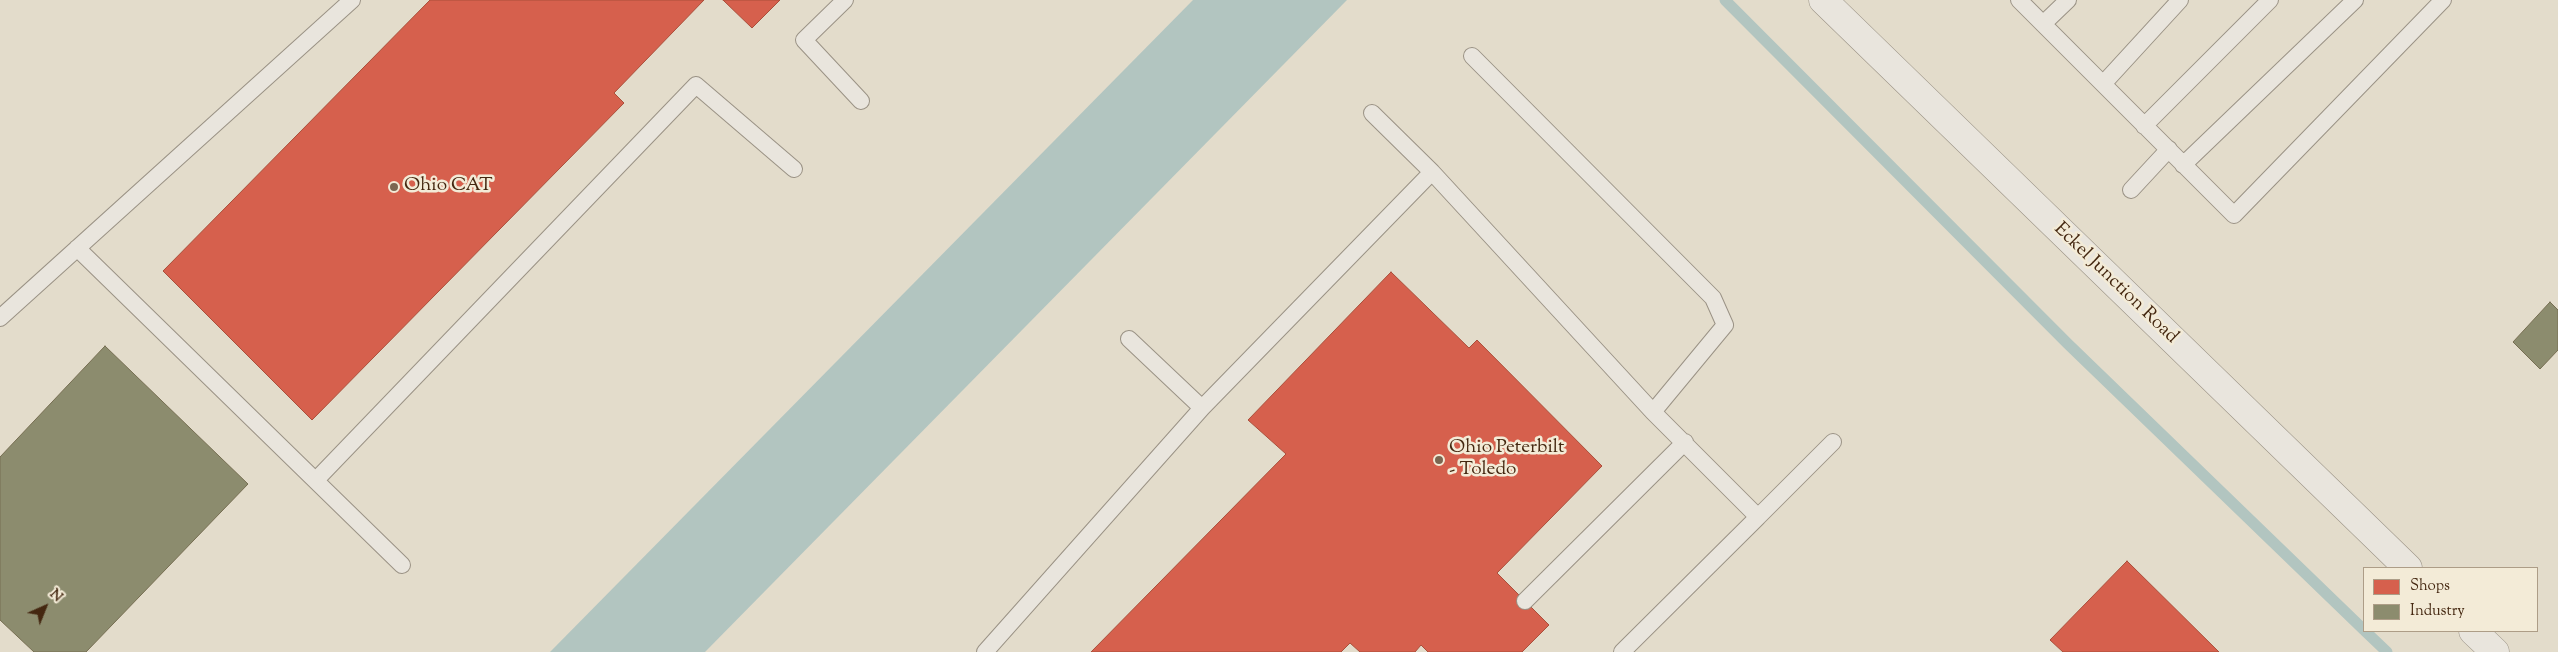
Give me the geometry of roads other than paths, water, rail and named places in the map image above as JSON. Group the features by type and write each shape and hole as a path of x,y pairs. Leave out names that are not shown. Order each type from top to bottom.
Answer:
{"street":[{"name":"Eckel Junction Road","path":"1822,0 2407,567"},
{"path":"2474,632 2495,652"}],"lane":[{"path":"0,318 352,0"},
{"path":"845,0 804,40 861,101"},
{"path":"2019,0 2234,216 2443,0"},
{"path":"2043,24 2068,0"},
{"path":"2103,84 2180,0"},
{"path":"2144,126 2270,0"},
{"path":"2184,165 2355,0"},
{"path":"1472,56 1713,298 1725,325 1653,412"},
{"path":"316,480 696,85 794,169"},
{"path":"1372,113 1432,172 1653,412 1758,517"},
{"path":"2131,190 2169,149"},
{"path":"985,652 1202,408 1432,172"},
{"path":"77,248 402,565"},
{"path":"1129,339 1202,408"},
{"path":"1525,601 1684,442"},
{"path":"1622,652 1833,442"}],"waterway":[{"path":"1725,0 2068,344 2363,629"},
{"path":"2366,632 2387,652"}],"place":[{"name":"Ohio CAT","path":"394,187"},
{"name":"Ohio Peterbilt - Toledo","path":"1439,460"}]}
